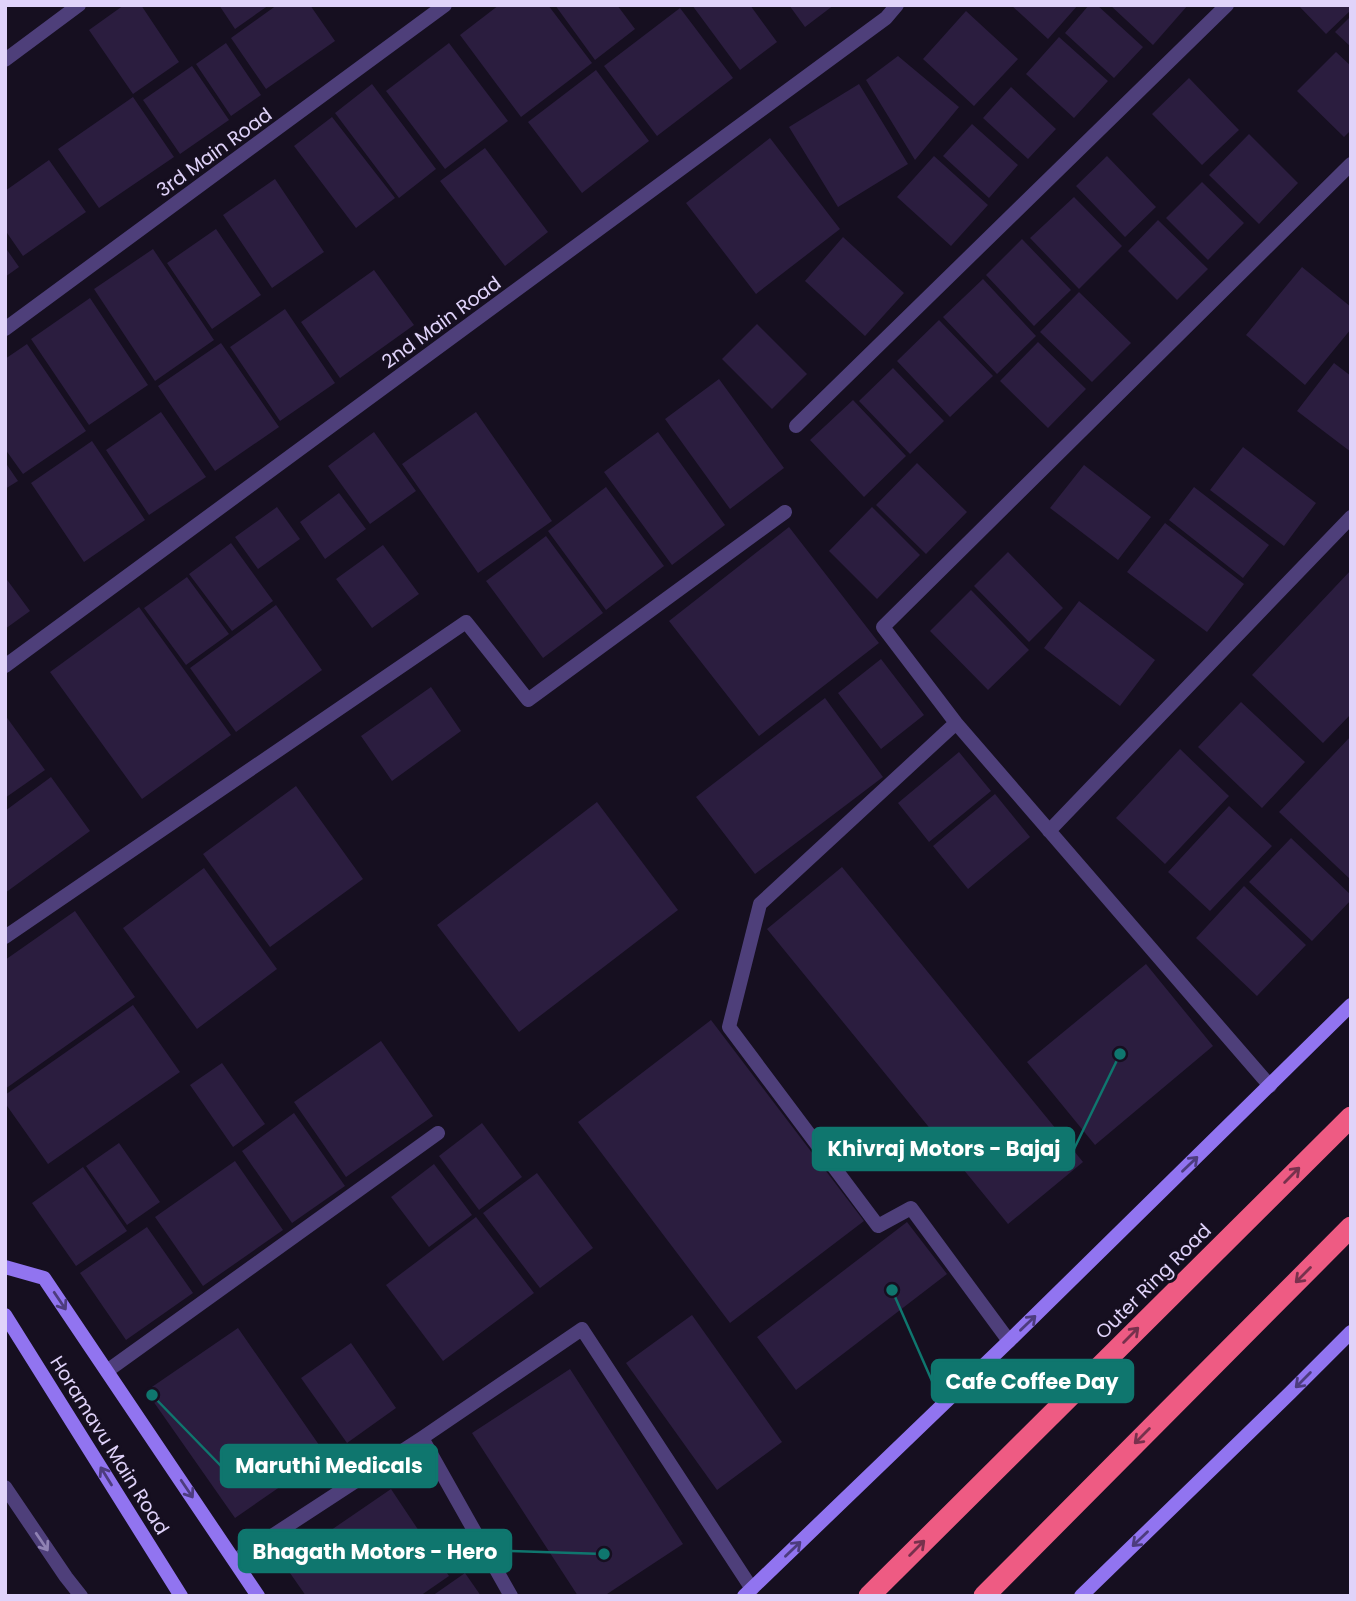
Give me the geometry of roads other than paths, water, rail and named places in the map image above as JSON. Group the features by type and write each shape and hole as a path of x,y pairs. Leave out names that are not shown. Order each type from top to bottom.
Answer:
{"highway":[{"name":"Outer Ring Road","path":"869,1596 1351,1117"},
{"path":"984,1596 1351,1227"}],"street":[{"path":"5,60 79,5"},
{"name":"3rd Main Road","path":"5,329 445,5"},
{"name":"2nd Main Road","path":"5,666 886,18 897,5"},
{"path":"796,426 1227,5"},
{"path":"1270,1086 956,723 883,627 1351,164"},
{"path":"5,937 466,622 528,700 785,512"},
{"path":"1049,831 1351,517"},
{"path":"956,723 760,904 729,1027 878,1226 911,1208 1010,1341"},
{"path":"235,1560 582,1329 748,1592 1010,1341 1351,1005"},
{"path":"107,1371 438,1133"},
{"name":"Horamavu Main Road","path":"5,1267 44,1278 258,1596"},
{"name":"Horamavu Main Road","path":"5,1315 181,1596"},
{"path":"1080,1596 1351,1332"},
{"path":"422,1438 511,1596"},
{"path":"5,1487 81,1596"}],"place":[{"name":"Khivraj Motors - Bajaj","path":"1120,1054"},
{"name":"Cafe Coffee Day","path":"892,1290"},
{"name":"Maruthi Medicals","path":"152,1395"},
{"name":"Bhagath Motors - Hero","path":"604,1554"}]}
